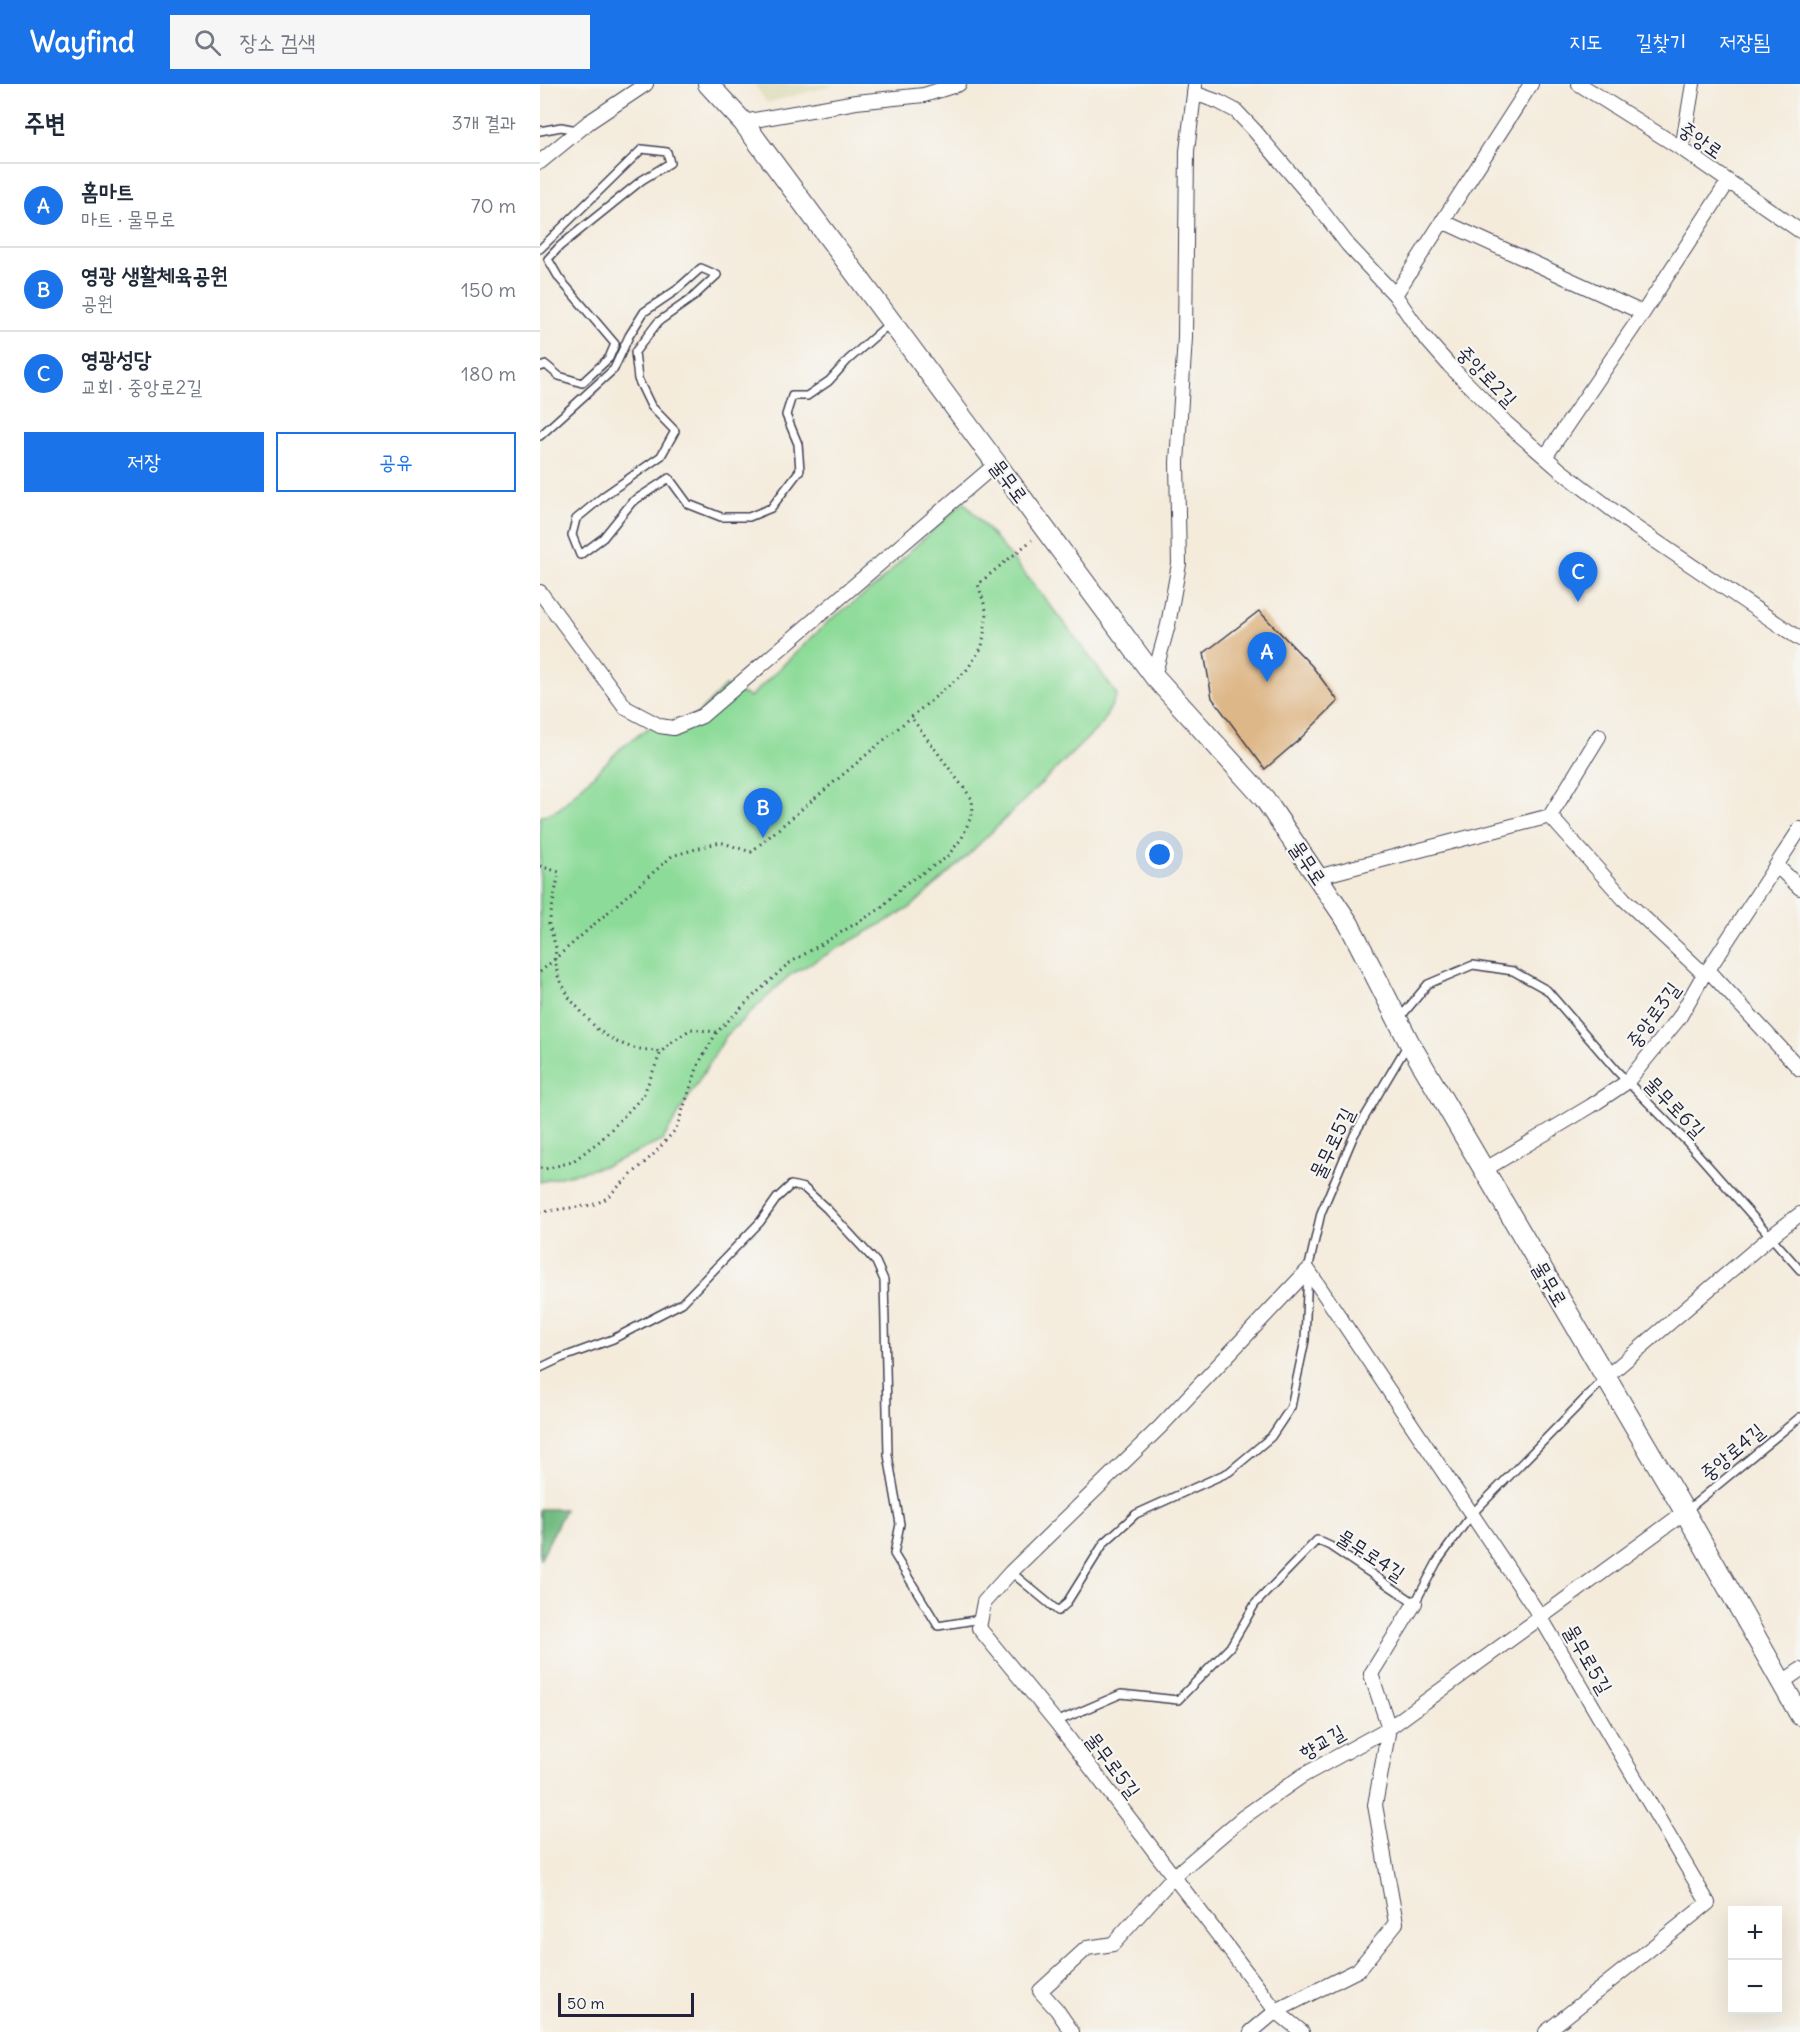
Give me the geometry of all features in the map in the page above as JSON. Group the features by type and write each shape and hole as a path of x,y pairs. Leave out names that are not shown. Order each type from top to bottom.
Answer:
{"main road":[{"name":"물무로","path":"708,84 743,122 1154,676 1264,798 1349,924 1409,1042 1800,1715"}],"street":[{"path":"540,162 580,130 646,84"},
{"path":"743,122 856,102 924,95 959,84"},
{"path":"1395,295 1531,84"},
{"name":"중앙로","path":"1579,84 1682,149 1800,231"},
{"path":"1682,149 1693,84"},
{"name":"중앙로2길","path":"1154,676 1168,625 1179,564 1178,462 1185,338 1186,151 1194,88 1236,111 1242,117 1315,202 1348,245 1395,295 1421,333 1506,423 1545,457 1632,525 1800,639"},
{"path":"1545,457 1643,313 1728,182"},
{"path":"1442,222 1643,313"},
{"path":"540,592 626,708 660,726 673,728 702,716 996,464"},
{"path":"1317,877 1550,816 1599,736"},
{"path":"1550,816 1624,899 1706,972 1800,1069"},
{"name":"중앙로3길","path":"1484,1170 1627,1082 1679,1018 1706,972 1800,829"},
{"path":"1777,866 1800,888"},
{"path":"1605,1378 1800,1214"},
{"path":"981,1619 984,1602 1011,1572 1160,1427 1308,1270"},
{"name":"물무로5길","path":"1308,1270 1540,1616 1708,1903 1546,2032"},
{"name":"향교길","path":"1072,2032 1040,1991 1087,1948 1113,1944 1173,1877 1242,1818 1302,1776 1389,1728 1684,1512"},
{"path":"1251,2032 1276,2011 1358,1970 1396,1923 1375,1805 1389,1728 1371,1674 1415,1603"},
{"name":"물무로5길","path":"981,1619 979,1628 1056,1722 1276,2011 1302,2032"},
{"path":"1781,1683 1800,1670"}],"lane":[{"path":"540,131 561,127 580,130"},
{"path":"540,249 642,149 667,152 670,163 642,180 560,246 548,259 559,278 615,344 609,358 582,383 560,376 546,365 540,367"},
{"path":"540,436 614,369 629,336 644,312 675,291 701,268 717,275 692,298 658,322 636,352 638,379 651,406 675,431 661,456 605,495 576,519 572,535 580,555 603,538 632,502 669,478 688,504 721,517 749,517 771,508 800,470 798,444 786,415 792,396 807,396 829,381 848,360 891,322"},
{"name":"물무로6길","path":"1398,1021 1428,984 1473,965 1513,971 1547,990 1627,1082 1688,1143 1800,1270"},
{"name":"물무로5길","path":"1011,1572 1058,1611 1066,1604 1104,1543 1136,1514 1229,1472 1271,1437 1291,1407 1305,1340 1308,1270 1321,1213 1354,1135 1409,1042"},
{"path":"540,1368 613,1339 682,1303 760,1222 777,1198 791,1185 804,1188 827,1209 876,1262 884,1280 888,1455 900,1524 894,1554 938,1626 981,1619"},
{"name":"물무로4길","path":"1056,1722 1121,1694 1178,1700 1230,1647 1255,1604 1317,1540 1330,1546 1415,1603 1437,1562 1472,1514 1605,1378"},
{"name":"중앙로4길","path":"1684,1512 1800,1417"}],"path":[{"path":"540,972 672,856 720,842 751,852 966,671 982,647 987,613 978,584 1046,530"},
{"path":"540,1212 592,1205 604,1200 654,1154 676,1129 699,1063 717,1032 788,964 880,909 905,884 946,858 962,838 974,812 972,799 911,717"},
{"path":"540,866 559,872 549,924 556,948 558,976 570,999 598,1030 616,1042 633,1048 661,1052"},
{"path":"540,1168 545,1169 572,1162 601,1140 644,1096 661,1052 673,1041 691,1029 717,1032"}],"shaded area":[{"path":"754,84 838,84 767,103"}],"green space":[{"path":"964,502 1043,596 1117,695 1102,724 965,858 910,908 790,975 726,1036 662,1141 608,1165 540,1182 540,817 559,809 621,748 651,726 676,737 725,686 750,697 830,620 877,585 912,549"},
{"path":"540,1509 565,1509 540,1560"}],"building":[{"path":"1259,611 1312,666 1338,701 1300,739 1265,769 1212,698 1204,653"}],"place":[{"name":"영광성당","path":"1578,602"},
{"name":"홈마트","path":"1267,682"},
{"name":"영광 생활체육공원","path":"763,838"}]}
